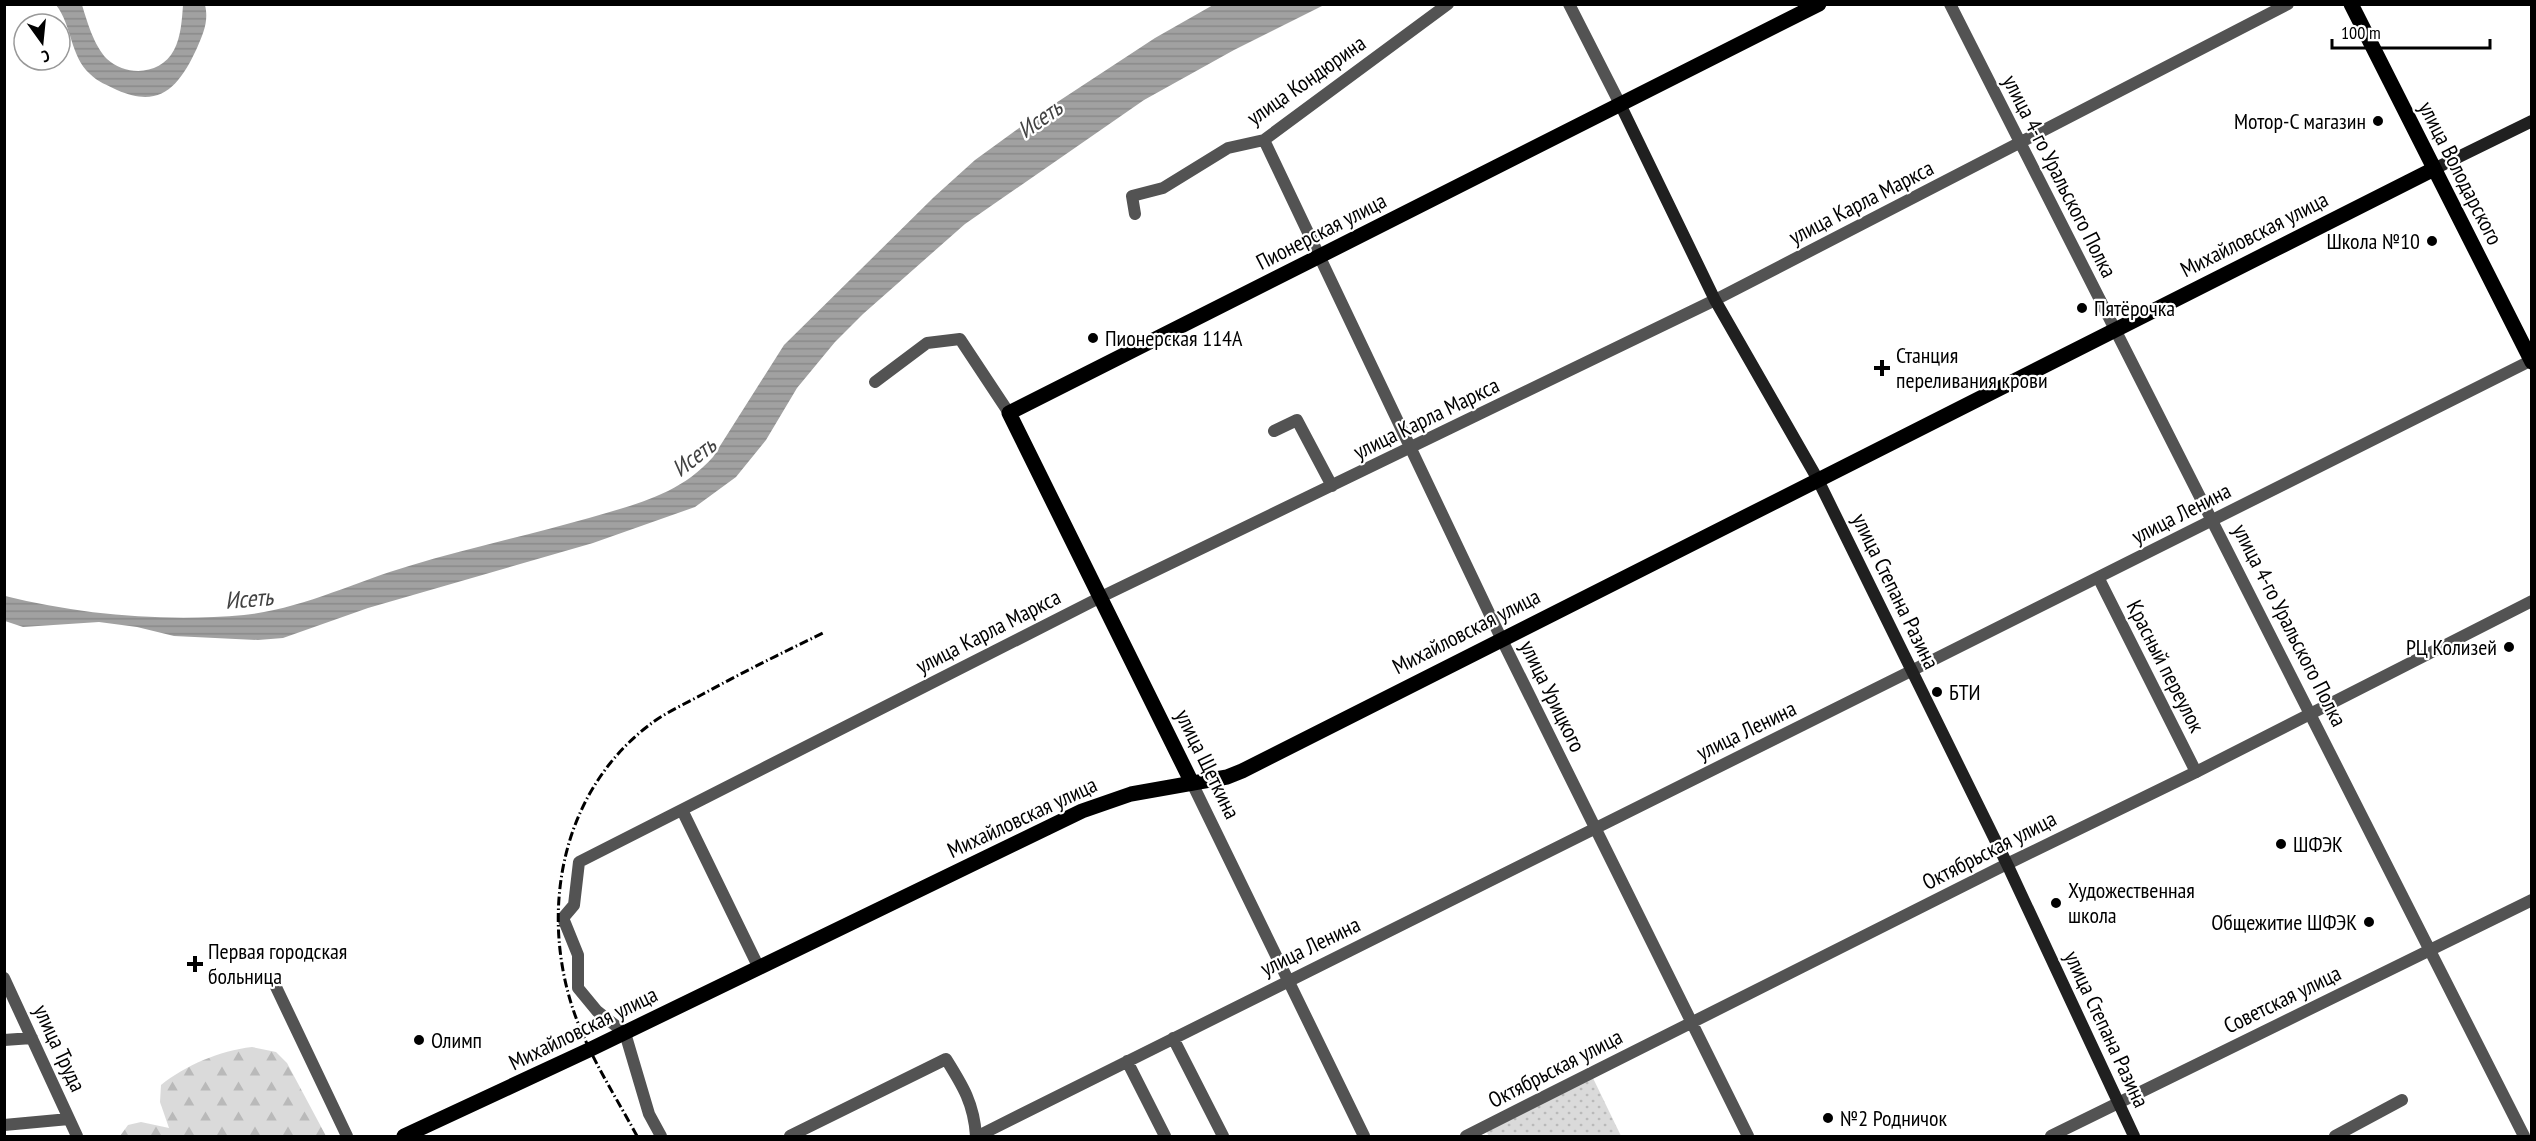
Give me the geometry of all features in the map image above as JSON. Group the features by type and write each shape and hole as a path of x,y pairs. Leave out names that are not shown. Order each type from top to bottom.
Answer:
{"main road":[{"name":"Пионерская улица","path":"1009,413 1819,4"},
{"name":"улица Володарского","path":"2351,4 2531,361"},
{"name":"улица Степана Разина","path":"1620,104 1715,300 1817,478 2007,864 2134,1137"},
{"name":"Михайловская улица","path":"404,1137 1105,801 1242,771 1817,478 2532,121"},
{"name":"улица Щеткина","path":"1009,413 1192,783"}],"street":[{"name":"улица Кондюрина","path":"1135,214 1132,196 1163,188 1228,148 1264,140 1449,4"},
{"path":"1569,4 1620,104"},
{"name":"улица 4-го Уральского Полка","path":"1950,4 2114,330 2214,520 2524,1137"},
{"name":"улица Карла Маркса","path":"625,1033 597,1011 578,988 578,955 563,918 574,905 579,862 1101,597 1715,300 2288,4"},
{"name":"улица Урицкого","path":"1264,140 1501,638 1748,1137"},
{"path":"875,382 927,343 960,339 1009,413"},
{"name":"улица Ленина","path":"977,1137 1286,981 2099,579 2531,361"},
{"path":"1274,431 1297,420 1332,486"},
{"name":"Красный переулок","path":"2099,579 2196,772"},
{"name":"Октябрьская улица","path":"1466,1137 2007,864 2196,772 2532,601"},
{"name":"улица Щеткина","path":"1192,783 1286,981 1364,1137"},
{"path":"682,810 759,968"},
{"name":"Советская улица","path":"2051,1137 2532,900"},
{"name":"улица Труда","path":"4,978 77,1137"},
{"path":"276,987 347,1137"},
{"path":"625,1033 649,1114 661,1137"},
{"path":"4,1040 32,1038"},
{"path":"1173,1038 1223,1137"},
{"path":"790,1137 946,1059 962,1084 974,1112 977,1137"},
{"path":"1127,1061 1165,1137"},
{"path":"2335,1137 2402,1100"},
{"path":"4,1125 69,1119"}],"green space":[{"path":"252,1047 276,1052 287,1063 326,1136 120,1136 128,1125 141,1122 169,1128 160,1102 161,1085 181,1071 204,1060"},
{"path":"1591,1074 1621,1136 1489,1136 1484,1128"}],"water":[{"path":"56,5 82,5 91,33 102,54 115,65 134,71 152,69 168,58 174,50 181,28 183,5 205,5 206,22 201,38 183,74 166,91 145,97 117,90 99,81 83,67 72,42 72,12 60,12"},
{"name":"Исеть","path":"1213,5 1324,5 1234,50 1144,100 965,224 863,314 835,342 797,388 766,440 736,477 695,507 593,543 368,608 283,638 258,640 174,636 137,627 99,622 23,627 5,621 5,596 63,608 154,617 214,617 265,612 307,601 432,559 623,508 671,489 686,481 713,457 784,345 934,197 975,160 1033,118 1155,38"}],"railway":[{"path":"637,1136 588,1046 575,1015 564,976 559,937 559,897 565,858 577,821 594,786 618,754 648,726 718,686 825,632"}],"place":[{"name":"Мотор-С магазин","path":"2378,121"},
{"name":"Школа №10","path":"2432,241"},
{"name":"Пятёрочка","path":"2082,308"},
{"name":"Пионерская 114А","path":"1093,338"},
{"name":"Станция переливания крови","path":"1882,368"},
{"name":"РЦ Колизей","path":"2509,647"},
{"name":"БТИ","path":"1937,692"},
{"name":"ШФЭК","path":"2281,844"},
{"name":"Художественная школа","path":"2056,903"},
{"name":"Общежитие ШФЭК","path":"2369,922"},
{"name":"Первая городская больница","path":"195,964"},
{"name":"Олимп","path":"419,1040"},
{"name":"№2 Родничок","path":"1828,1118"}]}
